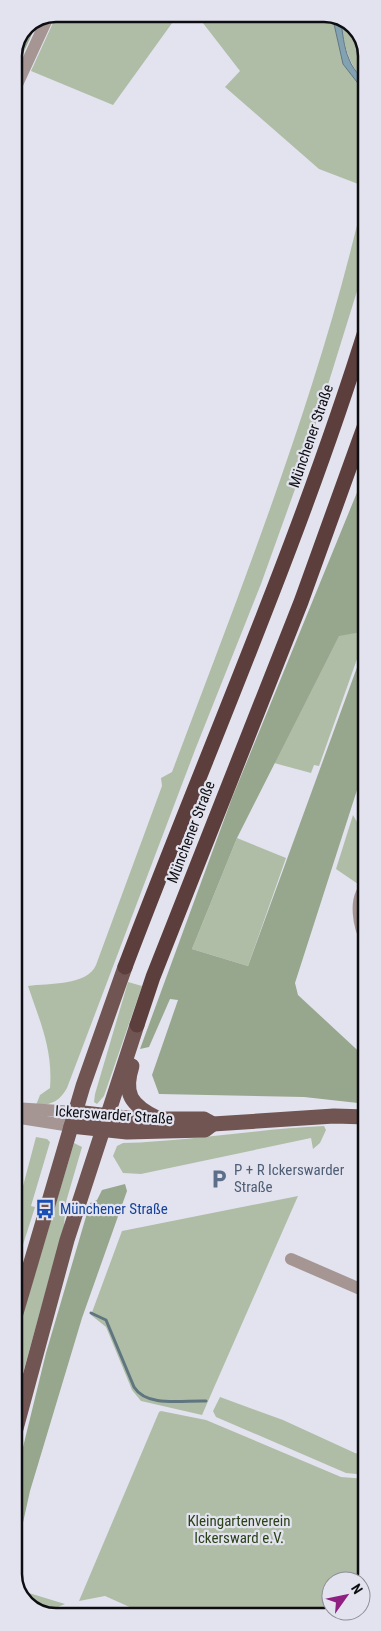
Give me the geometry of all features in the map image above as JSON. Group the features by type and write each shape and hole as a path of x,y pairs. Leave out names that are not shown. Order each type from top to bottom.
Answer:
{"highway":[{"name":"Münchener Straße","path":"126,967 182,817 275,590 358,352"},
{"name":"Münchener Straße","path":"137,1025 153,977 301,602 358,443"}],"main road":[{"name":"Münchener Straße","path":"22,1293 73,1119 104,1023 126,967"},
{"name":"Münchener Straße","path":"22,1406 67,1240 137,1025"},
{"path":"137,1025 138,1042 128,1080 128,1090 137,1105 159,1119"},
{"name":"Ickerswarder Straße","path":"73,1119 104,1123 159,1119 204,1119 213,1124 334,1116 358,1117"},
{"name":"Ickerswarder Straße","path":"104,1123 127,1132 206,1130 213,1124"}],"street":[{"path":"22,74 45,25"},
{"name":"Ickerswarder Straße","path":"22,1109 73,1119"},
{"name":"Ickerswarder Straße","path":"22,1117 73,1119"},
{"path":"291,1259 358,1288"}],"green space":[{"path":"53,22 173,22 113,105 31,71"},
{"path":"203,23 334,24 343,64 358,83 358,184 319,169 225,87 240,71"},
{"path":"342,27 350,34 357,45 358,73 351,62"},
{"path":"33,31 22,55 25,43"},
{"path":"358,220 358,288 299,478 261,584 195,750 67,1088 61,1097 54,1102 36,1105 40,1095 50,1088 50,1061 45,1036 28,986 76,980 85,977 96,965 162,786 161,778 172,772 253,556 304,410 348,262"},
{"path":"358,490 358,633 339,636 237,838 192,949 248,966 358,665 358,787 295,983 298,995 358,1051 358,1103 304,1097 159,1094 152,1075 178,1000 170,999 149,1047 140,1049 232,798"},
{"path":"358,632 358,656 319,766 314,765 311,773 274,763 339,635"},
{"path":"353,815 358,824 358,884 336,869"},
{"path":"237,838 286,858 248,966 192,949"},
{"path":"128,982 142,986 104,1096 97,1104 94,1102 95,1094"},
{"path":"324,1126 326,1130 320,1143 313,1149 311,1138 141,1174 123,1173 113,1156 117,1146 123,1143"},
{"path":"36,1137 47,1139 50,1142 31,1206 35,1207 22,1248 22,1190"},
{"path":"74,1143 82,1147 66,1202 64,1226 22,1376 22,1317"},
{"path":"125,1184 127,1191 82,1318 30,1491 22,1527 22,1451 46,1353 90,1203 97,1200 102,1190"},
{"path":"298,1196 202,1415 141,1401 132,1390 106,1327 91,1315 122,1231"},
{"path":"220,1397 283,1420 358,1454 358,1474 346,1473 216,1417 213,1411"},
{"name":"Kleingartenverein Ickersward e.V.","path":"161,1411 206,1420 341,1477 358,1478 358,1571 321,1571 321,1608 132,1608 105,1596 79,1601"},
{"path":"27,1593 65,1604 56,1608 43,1606"}],"water":[{"path":"334,24 342,27 347,55 358,74 358,83 343,64"}],"waterway":[{"path":"91,1313 106,1320 134,1387 140,1394 148,1398 167,1402 206,1401"}],"place":[{"name":"P + R Ickerswarder Straße","path":"219,1179"},
{"name":"Münchener Straße","path":"45,1209"}]}
